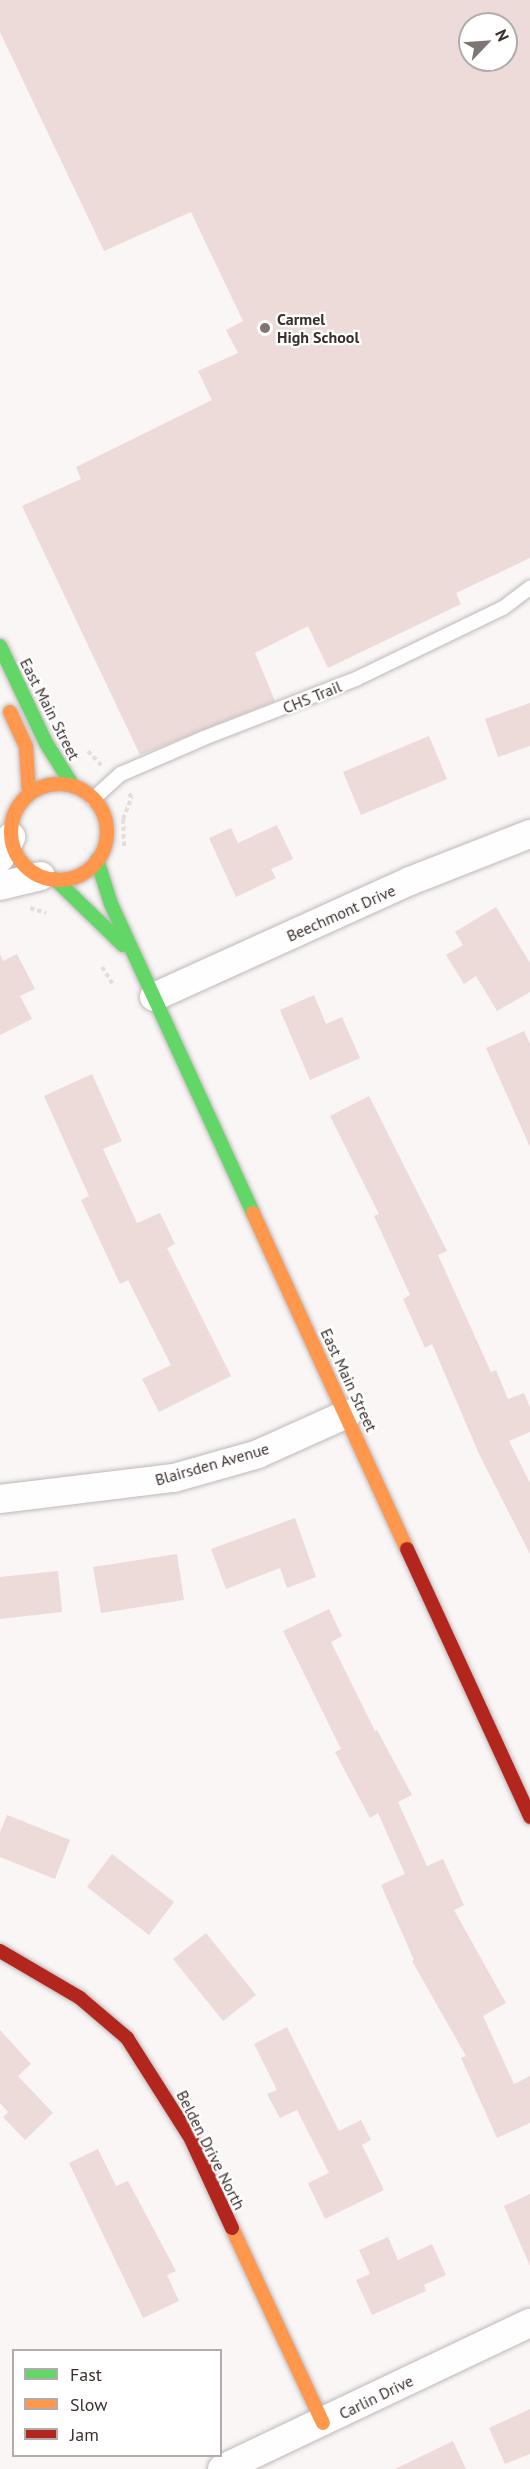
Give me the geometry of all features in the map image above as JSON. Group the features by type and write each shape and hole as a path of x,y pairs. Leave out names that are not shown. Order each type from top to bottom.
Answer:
{"main road":[{"name":"East Main Street","path":"0,646 46,743 73,786"},
{"path":"4,700 26,747 29,794"},
{"path":"49,785 73,786 93,799 105,819 106,834 103,850 97,860 83,873 68,879 48,877 24,865 15,852 6,848 15,814 29,794 49,785"},
{"name":"East Main Street","path":"97,860 111,904 530,1817"},
{"name":"East Main Street","path":"48,877 137,958"},
{"name":"Belden Drive North","path":"0,1951 80,1998 127,2038 191,2139 322,2423"}],"street":[{"name":"Beechmont Drive","path":"154,997 410,881 530,834"},
{"path":"0,886 48,877"},
{"name":"Blairsden Avenue","path":"0,1499 174,1478 258,1454 347,1414"},
{"name":"Carlin Drive","path":"222,2469 530,2323"}],"lane":[{"name":"CHS Trail","path":"93,799 121,774 204,738 356,679 503,608 530,588"}],"path":[{"path":"124,854 123,819 132,796 130,795"},
{"path":"22,907 54,916"},
{"path":"96,958 119,994"}],"building":[{"name":"Carmel High School","path":"0,0 530,0 530,558 456,593 461,604 328,668 308,626 255,653 275,701 140,755 22,506 81,479 76,467 212,400 198,371 238,353 226,330 243,321 191,212 104,251 0,32"},
{"path":"530,703 530,746 498,757 485,719"},
{"path":"429,736 447,779 361,815 343,772"},
{"path":"277,825 293,859 271,869 276,878 236,897 209,838 231,828 238,843"},
{"path":"496,907 530,963 530,992 497,1011 476,976 464,984 446,955 463,945 455,932"},
{"path":"0,954 3,961 17,954 35,989 20,996 32,1019 0,1035"},
{"path":"314,995 326,1024 342,1017 360,1058 310,1080 280,1010"},
{"path":"524,1031 530,1044 530,1147 486,1048"},
{"path":"92,1074 122,1141 103,1149 137,1223 160,1213 175,1244 167,1248 231,1376 159,1412 142,1379 171,1365 128,1280 120,1284 81,1200 89,1196 44,1096"},
{"path":"369,1096 447,1251 438,1255 491,1372 496,1370 508,1399 524,1393 530,1408 530,1432 509,1441 530,1483 530,1554 479,1454 432,1344 425,1348 403,1299 410,1295 374,1216 379,1214 330,1116"},
{"path":"295,1518 316,1577 287,1588 280,1568 226,1589 211,1549"},
{"path":"177,1554 184,1600 101,1613 93,1567"},
{"path":"58,1571 62,1612 0,1619 0,1577"},
{"path":"329,1609 342,1636 331,1642 375,1731 377,1730 412,1795 398,1802 427,1866 443,1859 464,1905 454,1910 506,2003 483,2016 514,2084 530,2076 530,2123 497,2138 461,2058 466,2056 412,1961 414,1960 381,1885 405,1874 378,1813 370,1818 335,1752 341,1749 283,1631"},
{"path":"7,1815 70,1840 55,1879 0,1857 0,1832"},
{"path":"112,1854 174,1902 149,1935 87,1887"},
{"path":"206,1933 256,1995 223,2021 173,1959"},
{"path":"287,2027 339,2131 361,2120 371,2140 362,2145 384,2190 325,2219 308,2183 329,2173 297,2110 280,2118 267,2094 277,2090 254,2044"},
{"path":"0,2030 31,2064 18,2076 53,2113 25,2140 3,2117 8,2112 0,2103"},
{"path":"98,2149 116,2186 128,2181 176,2271 167,2275 179,2301 143,2318 69,2163"},
{"path":"530,2194 530,2266 504,2206"},
{"path":"388,2237 398,2260 432,2244 446,2275 424,2285 426,2291 372,2315 356,2280 370,2274 359,2250"},
{"path":"530,2409 530,2454 505,2464 489,2428"},
{"path":"453,2441 466,2469 395,2469"}],"traffic: fast":[{"path":"0,646 46,743 73,786"},
{"path":"97,860 111,904 253,1213"},
{"path":"55,879 123,945"}],"traffic: slow":[{"path":"10,712 26,747 29,794"},
{"path":"59,784 77,788 93,798 103,814 107,832 103,850 93,866 77,876 59,880 41,876 25,866 15,850 11,832 15,814 25,798 41,788 59,784"},
{"path":"253,1213 407,1549"},
{"path":"232,2228 323,2423"}],"traffic: jam":[{"path":"407,1549 530,1817"},
{"path":"0,1951 80,1998 127,2038 191,2139 232,2228"}],"place":[{"name":"Carmel High School","path":"265,328"}]}
